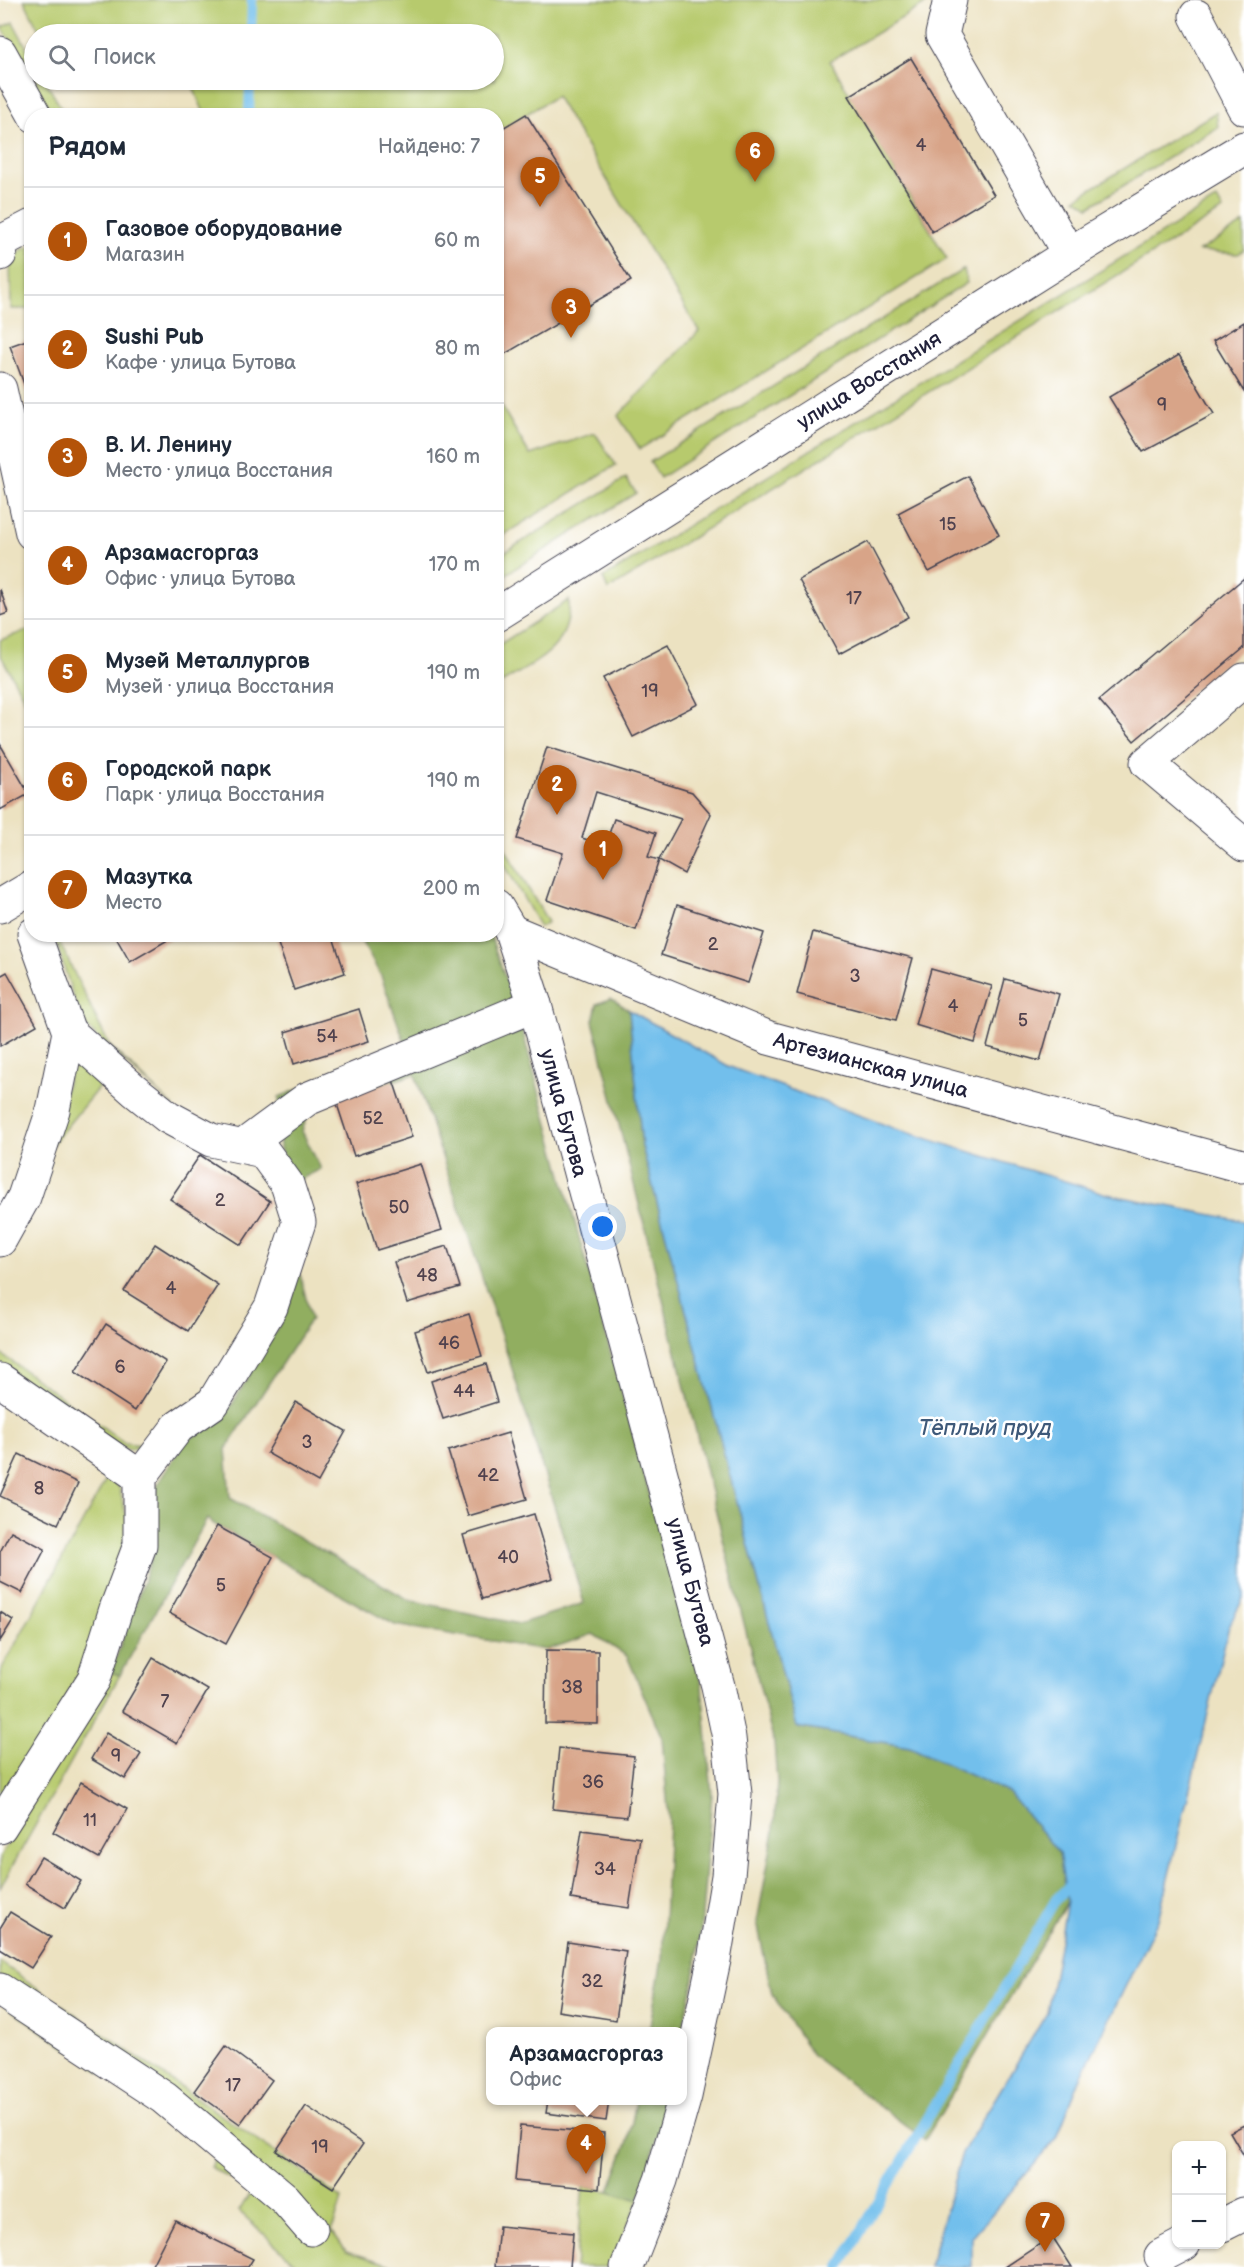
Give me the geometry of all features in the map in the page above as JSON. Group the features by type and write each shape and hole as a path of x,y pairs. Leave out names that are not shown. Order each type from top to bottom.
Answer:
{"street":[{"path":"950,0 942,35 1069,254"},
{"path":"1196,16 1244,108"},
{"path":"0,53 31,108"},
{"name":"улица Восстания","path":"504,610 1069,254 1241,157"},
{"path":"0,255 3,241 24,230"},
{"path":"0,389 24,497"},
{"path":"1244,680 1147,763 1244,845"},
{"path":"15,896 24,913"},
{"name":"улица Бутова","path":"504,919 535,1005 718,1686 729,1738 735,1794 728,1876 714,1960 687,2087"},
{"name":"Артезианская улица","path":"504,919 769,1038 1242,1166"},
{"path":"0,1827 94,1679 116,1609 140,1545 140,1477 178,1427 213,1403 271,1307 299,1222 287,1184 263,1151 211,1140 168,1117 69,1032 36,942"},
{"path":"243,1146 307,1099 535,1005"},
{"path":"0,1240 24,1197 53,1110 69,1032"},
{"path":"0,1380 140,1477"},
{"path":"0,1990 164,2098 285,2199 311,2229"},
{"name":"улица Бутова","path":"632,2266 661,2180 682,2105"},
{"path":"1226,2223 1244,2214"}],"green space":[{"path":"24,0 932,0 830,61 947,259 640,449 618,416 699,331 556,96 504,128 504,108 202,108 194,90 504,90 504,24 36,24"},
{"path":"13,22 24,42 24,66 2,27"},
{"path":"38,90 51,90 61,108 48,108"},
{"path":"1216,112 1218,127 1089,207 1076,198"},
{"path":"1217,199 1223,210 608,590 603,578"},
{"path":"1244,223 1244,250 1238,254 1199,251"},
{"path":"23,249 24,309 11,309 10,263"},
{"path":"964,269 967,283 660,478 650,462"},
{"path":"504,411 530,455 595,433 616,465 504,535"},
{"path":"626,478 636,493 504,576 504,553"},
{"path":"569,600 564,632 557,643 536,662 504,682 504,642"},
{"path":"24,632 24,698 0,654 0,640"},
{"path":"504,847 548,922 540,927 504,863"},
{"path":"56,942 59,942 109,1045 174,1107 81,1022"},
{"path":"362,942 492,942 517,1011 702,1686 712,1794 701,1928 693,1985 683,2027 650,2027 662,1959 669,1823 662,1738 627,1656 593,1634 546,1650 395,1625 207,1519 120,1675 111,1672 153,1554 157,1485 185,1441 223,1420 287,1311 299,1270 311,1319 226,1449 230,1498 409,1600 519,1624 584,1603 513,1372 415,1074 310,1107 302,1131 321,1169 297,1181 280,1149 279,1097 406,1046 381,976"},
{"path":"611,998 629,1010 642,1146 797,1727 910,1747 1009,1793 1059,1853 1067,1902 925,2140 812,2055 772,1994 757,1922 774,1831 777,1781 774,1743 593,1021 597,1004"},
{"path":"75,1052 103,1082 50,1147"},
{"path":"0,1353 125,1443 143,1445 131,1450 120,1447 0,1366"},
{"path":"109,1474 119,1487 127,1518 125,1550 86,1673 0,1809 0,1672"},
{"path":"111,1672 120,1675 0,1888 0,1856"},
{"path":"0,1962 342,2199 332,2231 346,2251 398,2267 300,2267 239,2211 251,2191 210,2167 216,2156 191,2135 0,2002"},
{"path":"635,2105 667,2105 639,2200 609,2191 629,2138"},
{"path":"583,2187 609,2191 639,2200 609,2267 575,2267"}],"water":[{"name":"Тёплый пруд","path":"629,1010 730,1067 896,1129 1107,1194 1244,1221 1244,1597 1229,1626 1158,1920 1079,2081 1057,2138 972,2237 972,2267 929,2267 962,2153 1047,2013 1067,1902 1059,1853 1009,1793 910,1747 797,1727 642,1146"}],"building":[{"path":"911,58 994,195 932,232 849,96"},
{"path":"526,114 631,281 504,354 504,127"},
{"path":"1244,322 1244,392 1213,341"},
{"path":"24,341 24,384 10,346"},
{"path":"1179,355 1214,414 1143,452 1109,397"},
{"path":"968,476 999,535 929,572 898,513"},
{"path":"868,542 908,617 839,654 799,580"},
{"path":"1244,578 1244,648 1134,741 1099,700"},
{"path":"0,589 8,613 0,616"},
{"path":"668,645 698,704 633,737 603,678"},
{"path":"0,744 24,785 24,797 0,810"},
{"path":"547,747 692,792 711,814 684,874 659,860 636,930 547,900 563,853 517,839","holes":["596,792 681,819 659,860 648,857 656,833 614,819 605,846 582,838"]},
{"path":"677,905 764,933 748,983 661,955"},
{"path":"813,932 913,958 896,1020 797,994"},
{"path":"119,942 164,942 130,962"},
{"path":"277,942 335,942 345,973 294,990"},
{"path":"931,969 992,986 975,1043 915,1025"},
{"path":"7,972 37,1025 0,1046 0,976"},
{"path":"1005,979 1059,994 1040,1061 987,1047"},
{"path":"359,1009 369,1041 294,1064 285,1032"},
{"path":"393,1080 412,1137 354,1156 335,1098"},
{"path":"200,1155 270,1201 241,1245 170,1199"},
{"path":"421,1164 442,1230 377,1250 356,1184"},
{"path":"155,1244 218,1285 188,1331 124,1291"},
{"path":"447,1246 460,1287 407,1303 394,1262"},
{"path":"469,1314 482,1356 428,1372 415,1331"},
{"path":"106,1324 166,1362 135,1411 75,1372"},
{"path":"486,1364 497,1402 443,1419 431,1381"},
{"path":"296,1402 346,1431 318,1482 267,1453"},
{"path":"508,1433 527,1499 468,1516 448,1451"},
{"path":"19,1454 78,1483 58,1524 0,1496"},
{"path":"534,1514 553,1578 482,1599 463,1535"},
{"path":"217,1526 273,1557 226,1644 169,1613"},
{"path":"11,1531 45,1549 22,1593 0,1582 0,1552"},
{"path":"0,1612 13,1620 0,1641"},
{"path":"546,1650 598,1651 598,1724 545,1723"},
{"path":"153,1658 208,1690 177,1743 122,1711"},
{"path":"106,1733 141,1754 125,1779 91,1759"},
{"path":"559,1748 634,1756 627,1817 553,1809"},
{"path":"81,1782 127,1809 99,1858 53,1832"},
{"path":"582,1830 640,1838 629,1908 571,1899"},
{"path":"41,1857 81,1881 65,1908 25,1884"},
{"path":"10,1912 51,1937 31,1968 0,1949 0,1928"},
{"path":"568,1942 626,1951 616,2020 558,2011"},
{"path":"226,2046 272,2080 240,2124 194,2091"},
{"path":"547,2105 608,2105 606,2121 546,2113"},
{"path":"306,2106 363,2144 333,2188 276,2151"},
{"path":"1244,2125 1244,2156 1230,2132"},
{"path":"520,2126 604,2133 599,2189 515,2181"},
{"path":"175,2220 253,2259 248,2267 151,2267"},
{"path":"499,2226 573,2233 570,2267 495,2267"},
{"path":"1052,2236 1072,2267 1005,2267"}],"waterway":[{"path":"251,24 252,0"},
{"path":"249,108 250,90"},
{"path":"840,2267 1056,1899 1074,1881"}],"place":[{"name":"Городской парк","path":"755,182"},
{"name":"Музей Металлургов","path":"540,207"},
{"name":"В. И. Ленину","path":"571,338"},
{"name":"Sushi Pub","path":"557,815"},
{"name":"Газовое оборудование","path":"603,880"},
{"name":"Арзамасгоргаз","path":"586,2174"},
{"name":"Мазутка","path":"1045,2252"}]}
